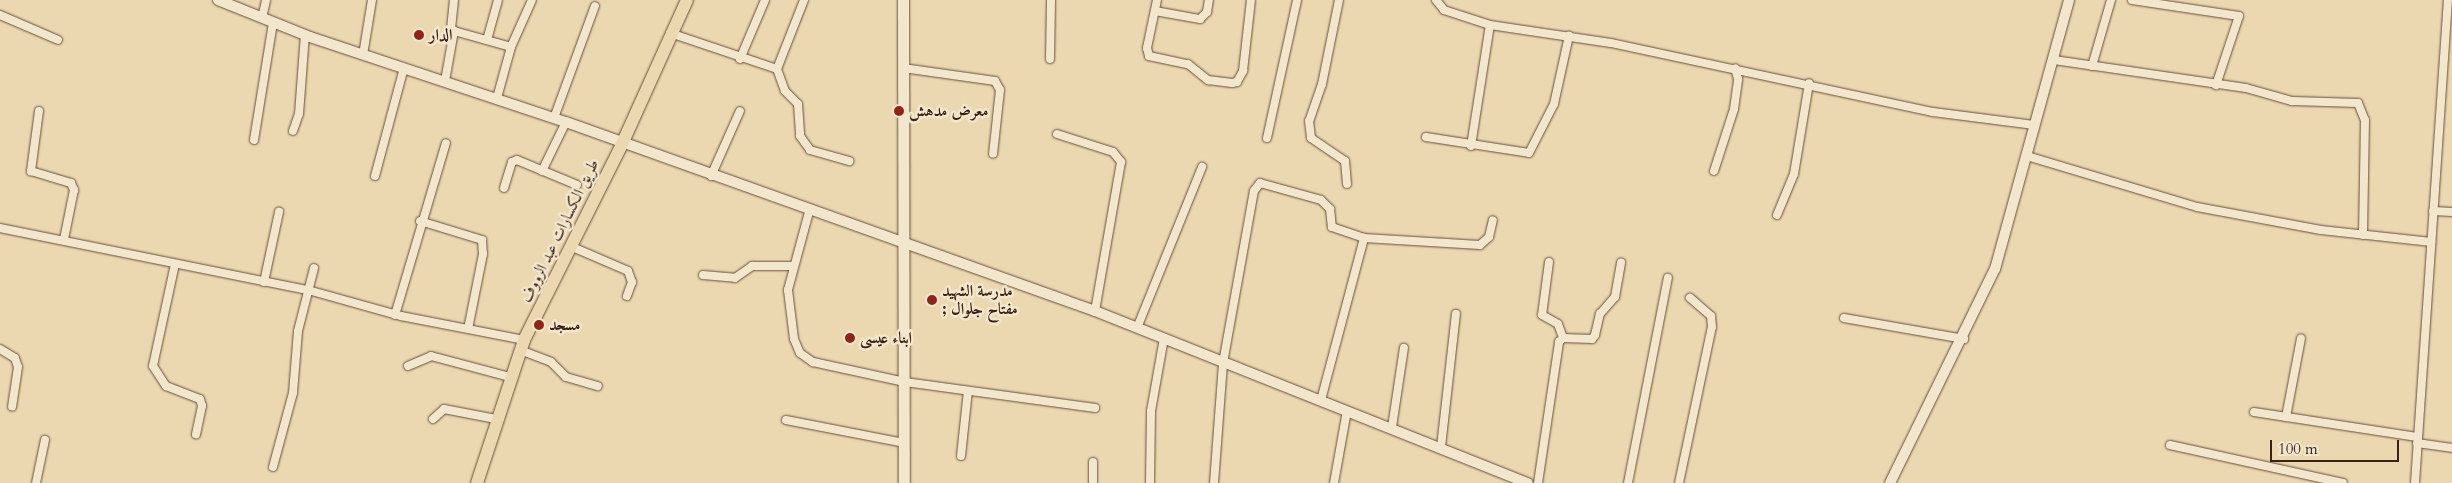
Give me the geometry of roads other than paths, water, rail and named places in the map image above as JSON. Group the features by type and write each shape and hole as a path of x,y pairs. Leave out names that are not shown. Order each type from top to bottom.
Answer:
{"main road":[{"name":"طريق الكسارات عبد الرووف","path":"477,483 522,345 622,144 670,33 687,0"},
{"path":"903,0 904,483"}],"street":[{"path":"218,0 231,3 273,23 305,35 566,122 809,212 904,242 1095,311 1223,363 1442,447 1528,483"},
{"path":"262,18 266,0"},
{"path":"363,55 372,0"},
{"path":"454,0 450,28 454,32 511,47"},
{"path":"487,40 498,0"},
{"path":"497,98 511,47 532,0"},
{"path":"740,59 765,0"},
{"path":"804,0 777,69 785,91 798,104 800,136 810,150 848,161"},
{"path":"1050,59 1052,0"},
{"path":"1157,0 1147,48 1149,56 1188,64 1208,80 1235,83 1243,71 1251,0"},
{"path":"1155,11 1200,19 1207,12 1208,0"},
{"path":"1267,138 1297,0"},
{"path":"1339,0 1322,84 1310,121 1311,138 1345,161 1347,184"},
{"path":"1436,0 1444,10 1490,25 1569,36 1735,68 1933,112 2034,125"},
{"path":"1890,483 1964,339 1995,269 2069,0"},
{"path":"2092,66 2111,0"},
{"path":"2132,0 2240,17 2216,85"},
{"path":"2415,483 2433,211 2449,45 2448,0"},
{"path":"554,118 596,6"},
{"path":"0,15 58,40"},
{"path":"254,140 273,23"},
{"path":"1471,146 1490,25"},
{"path":"446,82 454,32"},
{"path":"670,33 740,59 777,69"},
{"path":"293,131 299,114 305,35"},
{"path":"1426,137 1520,154 1534,148 1554,104 1569,36"},
{"path":"2054,60 2246,88 2292,100 2358,103 2365,120 2363,235"},
{"path":"375,176 404,68"},
{"path":"903,68 995,81 1000,90 993,154"},
{"path":"1714,171 1734,109 1738,79 1735,68"},
{"path":"1777,215 1794,174 1809,83"},
{"path":"39,111 31,171 67,180 73,186 64,240"},
{"path":"712,176 740,111"},
{"path":"542,171 566,122"},
{"path":"1057,134 1113,152 1121,162 1095,311"},
{"path":"395,315 420,221 446,143"},
{"path":"2027,156 2197,206 2363,235 2431,242"},
{"path":"504,188 514,161 577,185"},
{"path":"1137,328 1202,167"},
{"path":"1214,483 1223,363 1254,190 1260,183 1321,200 1330,209 1332,227 1364,238 1480,245 1487,242 1493,220"},
{"path":"2433,211 2452,212"},
{"path":"264,282 279,212"},
{"path":"809,212 792,266 790,316 800,353 826,366 905,382 1095,408"},
{"path":"420,221 482,240 483,254 468,329"},
{"path":"0,228 308,290 395,315 468,329 522,345 552,362 566,377 598,386"},
{"path":"1321,400 1364,238"},
{"path":"570,246 628,271 632,282 627,296"},
{"path":"1538,483 1556,350 1563,338 1558,324 1542,315 1549,262"},
{"path":"1563,338 1592,339 1595,335 1600,314 1615,297 1621,262"},
{"path":"175,264 153,366 166,386 200,399 202,406 196,434"},
{"path":"703,275 735,278 752,266 792,266"},
{"path":"273,467 295,385 298,330 314,268"},
{"path":"1628,483 1668,278"},
{"path":"1679,483 1712,327 1710,316 1690,298"},
{"path":"1442,447 1456,314"},
{"path":"1844,318 1964,339"},
{"path":"1150,483 1151,411 1164,338"},
{"path":"2286,417 2301,338"},
{"path":"1392,428 1404,348"},
{"path":"0,349 14,358 18,367 12,407"},
{"path":"408,366 431,356 510,377"},
{"path":"961,456 968,391"},
{"path":"433,419 444,409 496,420"},
{"path":"1334,483 1347,411"},
{"path":"2254,412 2417,440 2452,448"},
{"path":"786,420 904,443"},
{"path":"36,483 45,440"},
{"path":"2170,445 2344,483"},
{"path":"1093,462 1093,483"}],"place":[{"name":"الدار","path":"419,35"},
{"name":"معرض مدهش","path":"899,111"},
{"name":"مدرسة الشهيد ; مفتاح جلوال","path":"932,300"},
{"name":"مسجد","path":"539,325"},
{"name":"ابناء عيسى","path":"850,338"}]}
